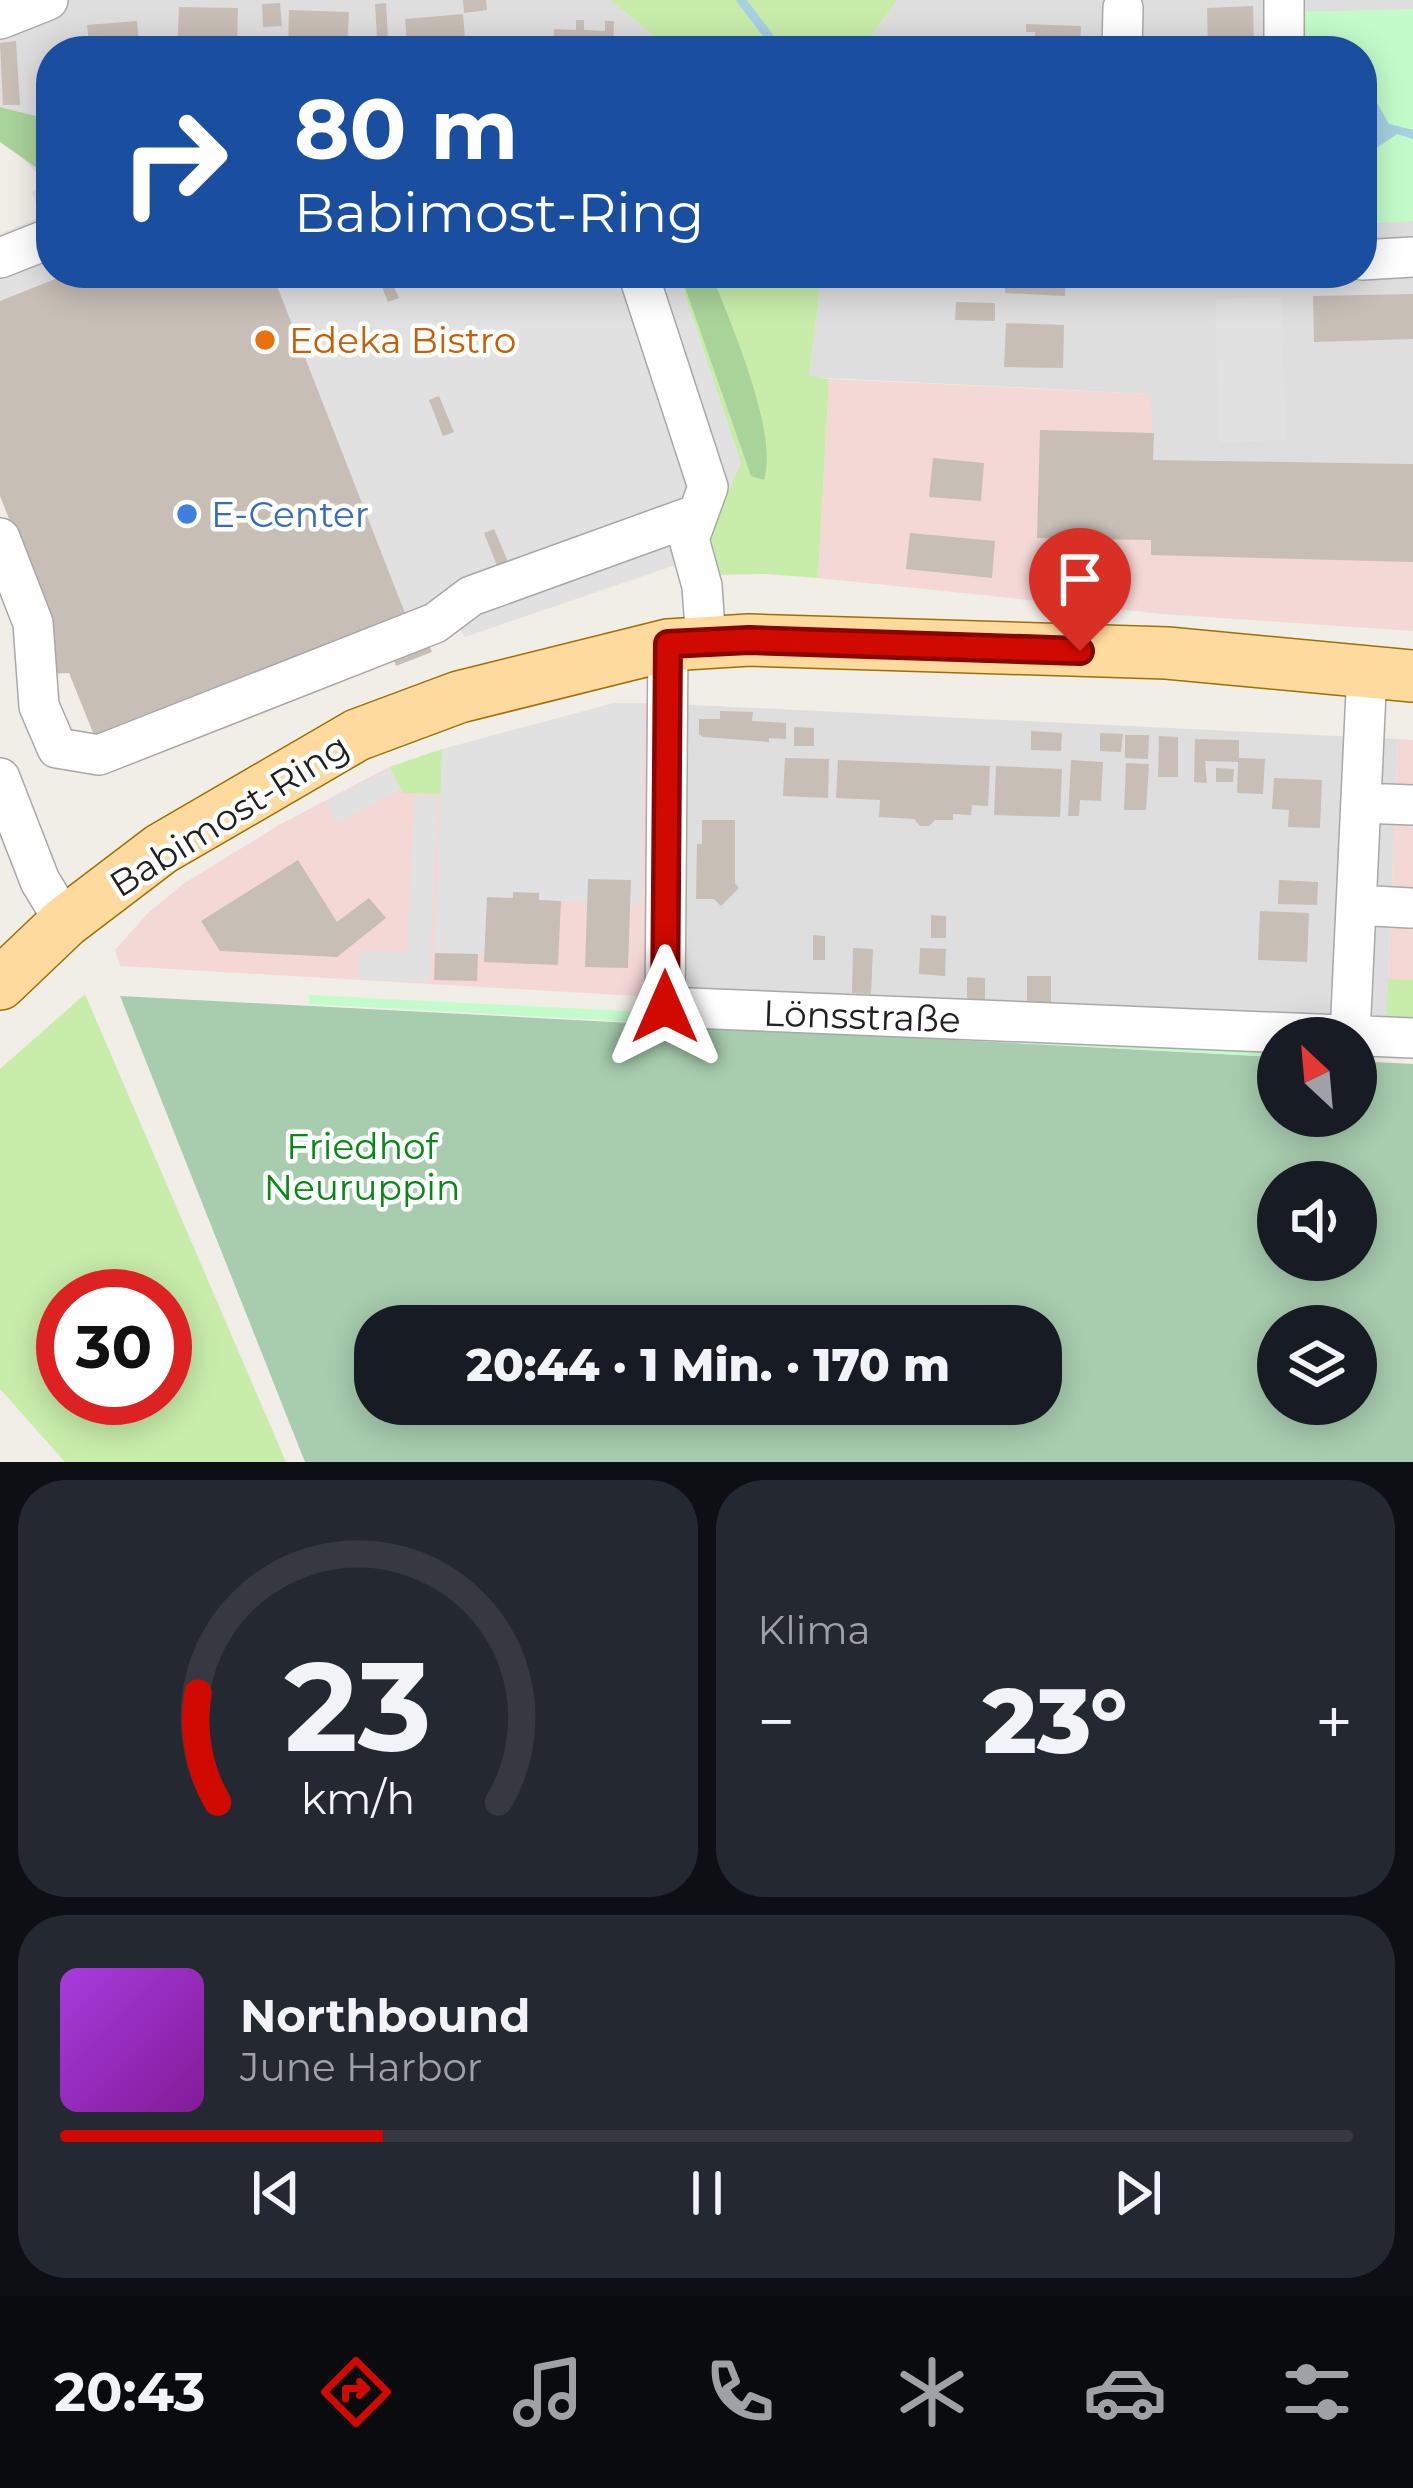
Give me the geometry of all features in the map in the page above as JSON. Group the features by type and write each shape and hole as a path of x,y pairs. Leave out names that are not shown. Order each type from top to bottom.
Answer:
{"main road":[{"name":"Babimost-Ring","path":"0,984 65,922 160,849 357,736 458,697 683,644 749,640 1167,653 1390,673"}],"street":[{"path":"0,19 48,0"},
{"path":"1284,0 1285,36"},
{"path":"1122,36 1123,8"},
{"path":"0,258 36,244"},
{"path":"1377,259 1413,257"},
{"path":"643,288 708,487 689,539 702,586 683,644"},
{"path":"0,538 34,623 39,706 57,748 99,755 435,623 471,596 698,514"},
{"path":"646,533 661,541 669,555 678,587 683,644"},
{"name":"Lönsstraße","path":"683,644 665,1007 1257,1032"},
{"path":"1351,1017 1361,803 1390,673"},
{"path":"0,778 40,881 65,922"},
{"path":"1361,803 1413,806"},
{"path":"1356,905 1410,908"},
{"name":"Lönsstraße","path":"1377,1037 1413,1038"}],"shaded area":[{"path":"0,0 610,0 654,36 36,36 36,173 0,132"},
{"path":"897,0 1413,0 1413,464 1153,460 1149,394 809,377 820,288 1377,288 1377,36 872,36"},
{"path":"36,219 36,287 0,301 0,234"},
{"path":"278,288 683,288 741,463 702,556 465,637 444,600 405,613"},
{"path":"1281,297 1286,440 1219,442 1215,299"},
{"path":"829,379 1150,394 1154,460 1413,464 1413,631 1163,614 818,578"},
{"path":"614,703 651,703 654,997 120,966 115,950 148,913 183,884 279,825 389,767"},
{"path":"614,703 644,703 641,904 539,900 539,893 513,898 485,955 435,953 442,749"},
{"path":"651,703 1398,739 1386,1026 1377,1026 1377,1017 1257,1017 1257,1021 654,997"},
{"path":"1398,739 1413,740 1413,1027 1386,1026"},
{"path":"390,769 401,789 336,823 326,802"},
{"path":"415,795 438,796 429,983 359,979 360,951 407,952"}],"green space":[{"path":"610,0 897,0 872,36 654,36"},
{"path":"1413,9 1413,130 1389,124 1377,110 1377,36 1296,36 1295,12"},
{"path":"0,107 36,116 36,167 0,142"},
{"path":"1397,134 1413,139 1413,221 1377,223 1377,148"},
{"path":"683,288 820,288 809,376 829,379 818,578 713,575 702,556 740,463"},
{"path":"685,288 717,288 740,347 765,434 764,480 751,476"},
{"path":"442,749 441,794 403,793 389,767"},
{"path":"1388,979 1413,980 1413,1027 1386,1026"},
{"path":"85,994 286,1462 65,1462 0,1389 0,1069"},
{"path":"309,995 1257,1043 1257,1056 309,1004"},
{"name":"Friedhof Neuruppin","path":"120,996 1257,1056 1257,1137 1377,1137 1377,1062 1413,1064 1413,1462 305,1462"}],"water":[{"path":"1377,103 1389,124 1413,130 1413,139 1397,134 1377,148"}],"building":[{"path":"463,0 486,0 487,10 464,13"},
{"path":"280,3 282,26 263,27 262,4"},
{"path":"386,3 388,36 377,36 375,4"},
{"path":"1253,6 1254,36 1208,36 1207,8"},
{"path":"179,7 238,8 237,36 178,36"},
{"path":"289,10 349,12 348,36 288,36"},
{"path":"463,14 465,36 407,36 405,19"},
{"path":"576,20 584,20 584,30 605,31 605,21 614,21 614,36 554,36 554,29 576,30"},
{"path":"137,21 138,36 88,36 87,25"},
{"path":"1026,24 1081,26 1081,36 1026,32"},
{"path":"16,41 20,105 3,105 0,43"},
{"name":"E-Center","path":"36,287 278,288 405,613 94,735 69,673 47,674 48,618 0,496 0,301"},
{"path":"382,288 395,288 399,298 388,302"},
{"path":"1005,288 1065,288 1065,296 1005,293"},
{"path":"1413,294 1413,339 1314,342 1313,296"},
{"path":"956,302 995,303 995,321 955,320"},
{"path":"1006,323 1064,325 1063,368 1004,367"},
{"path":"439,396 454,432 443,436 429,400"},
{"path":"1040,430 1154,433 1153,460 1413,464 1413,562 1151,555 1151,540 1037,538"},
{"path":"933,458 984,463 981,501 929,497"},
{"path":"494,529 509,564 498,568 484,533"},
{"path":"910,533 995,541 992,578 906,569"},
{"path":"427,641 432,652 396,666 392,656"},
{"path":"720,711 753,712 752,721 786,723 786,739 769,738 769,742 699,734 699,719 720,719"},
{"path":"794,727 814,728 814,746 794,746"},
{"path":"1031,731 1062,733 1061,751 1031,750"},
{"path":"1100,733 1123,734 1121,752 1100,751"},
{"path":"1125,735 1149,735 1148,759 1125,758"},
{"path":"1159,736 1178,737 1178,777 1158,777"},
{"path":"1195,739 1239,740 1239,758 1265,759 1263,794 1237,793 1238,762 1205,761 1207,783 1194,782"},
{"path":"785,758 829,759 828,798 783,796"},
{"path":"838,760 990,766 988,806 972,805 971,815 953,814 953,820 935,820 929,826 920,826 914,819 879,817 880,800 836,798"},
{"path":"1071,760 1103,762 1101,801 1080,800 1079,816 1068,816"},
{"path":"1126,763 1149,764 1146,810 1124,810"},
{"path":"996,766 1062,769 1060,817 994,815"},
{"path":"1216,768 1234,769 1233,782 1216,782"},
{"path":"1274,778 1322,780 1320,828 1288,827 1289,810 1272,809"},
{"path":"702,820 735,820 735,883 739,888 721,906 714,899 696,899"},
{"path":"298,860 337,922 369,898 386,918 337,957 220,951 201,921"},
{"path":"588,879 631,880 628,968 585,967"},
{"path":"1279,880 1318,882 1317,905 1278,904"},
{"path":"513,892 539,893 539,900 561,901 558,965 484,962 487,897 513,898"},
{"path":"1260,911 1309,913 1307,962 1258,960"},
{"path":"931,915 946,916 946,938 931,938"},
{"path":"813,935 825,936 825,960 813,960"},
{"path":"853,948 873,949 871,994 852,993"},
{"path":"920,948 946,949 945,976 919,974"},
{"path":"435,953 478,954 477,981 434,980"},
{"path":"1027,976 1051,976 1051,1005 1027,1005"},
{"path":"967,977 985,978 985,1000 967,1000"}],"waterway":[{"path":"741,0 769,36"}],"place":[{"name":"Edeka Bistro","path":"265,340"},
{"name":"E-Center","path":"187,514"}],"route":[{"path":"665,1007 668,644 749,640 1080,651"}]}
